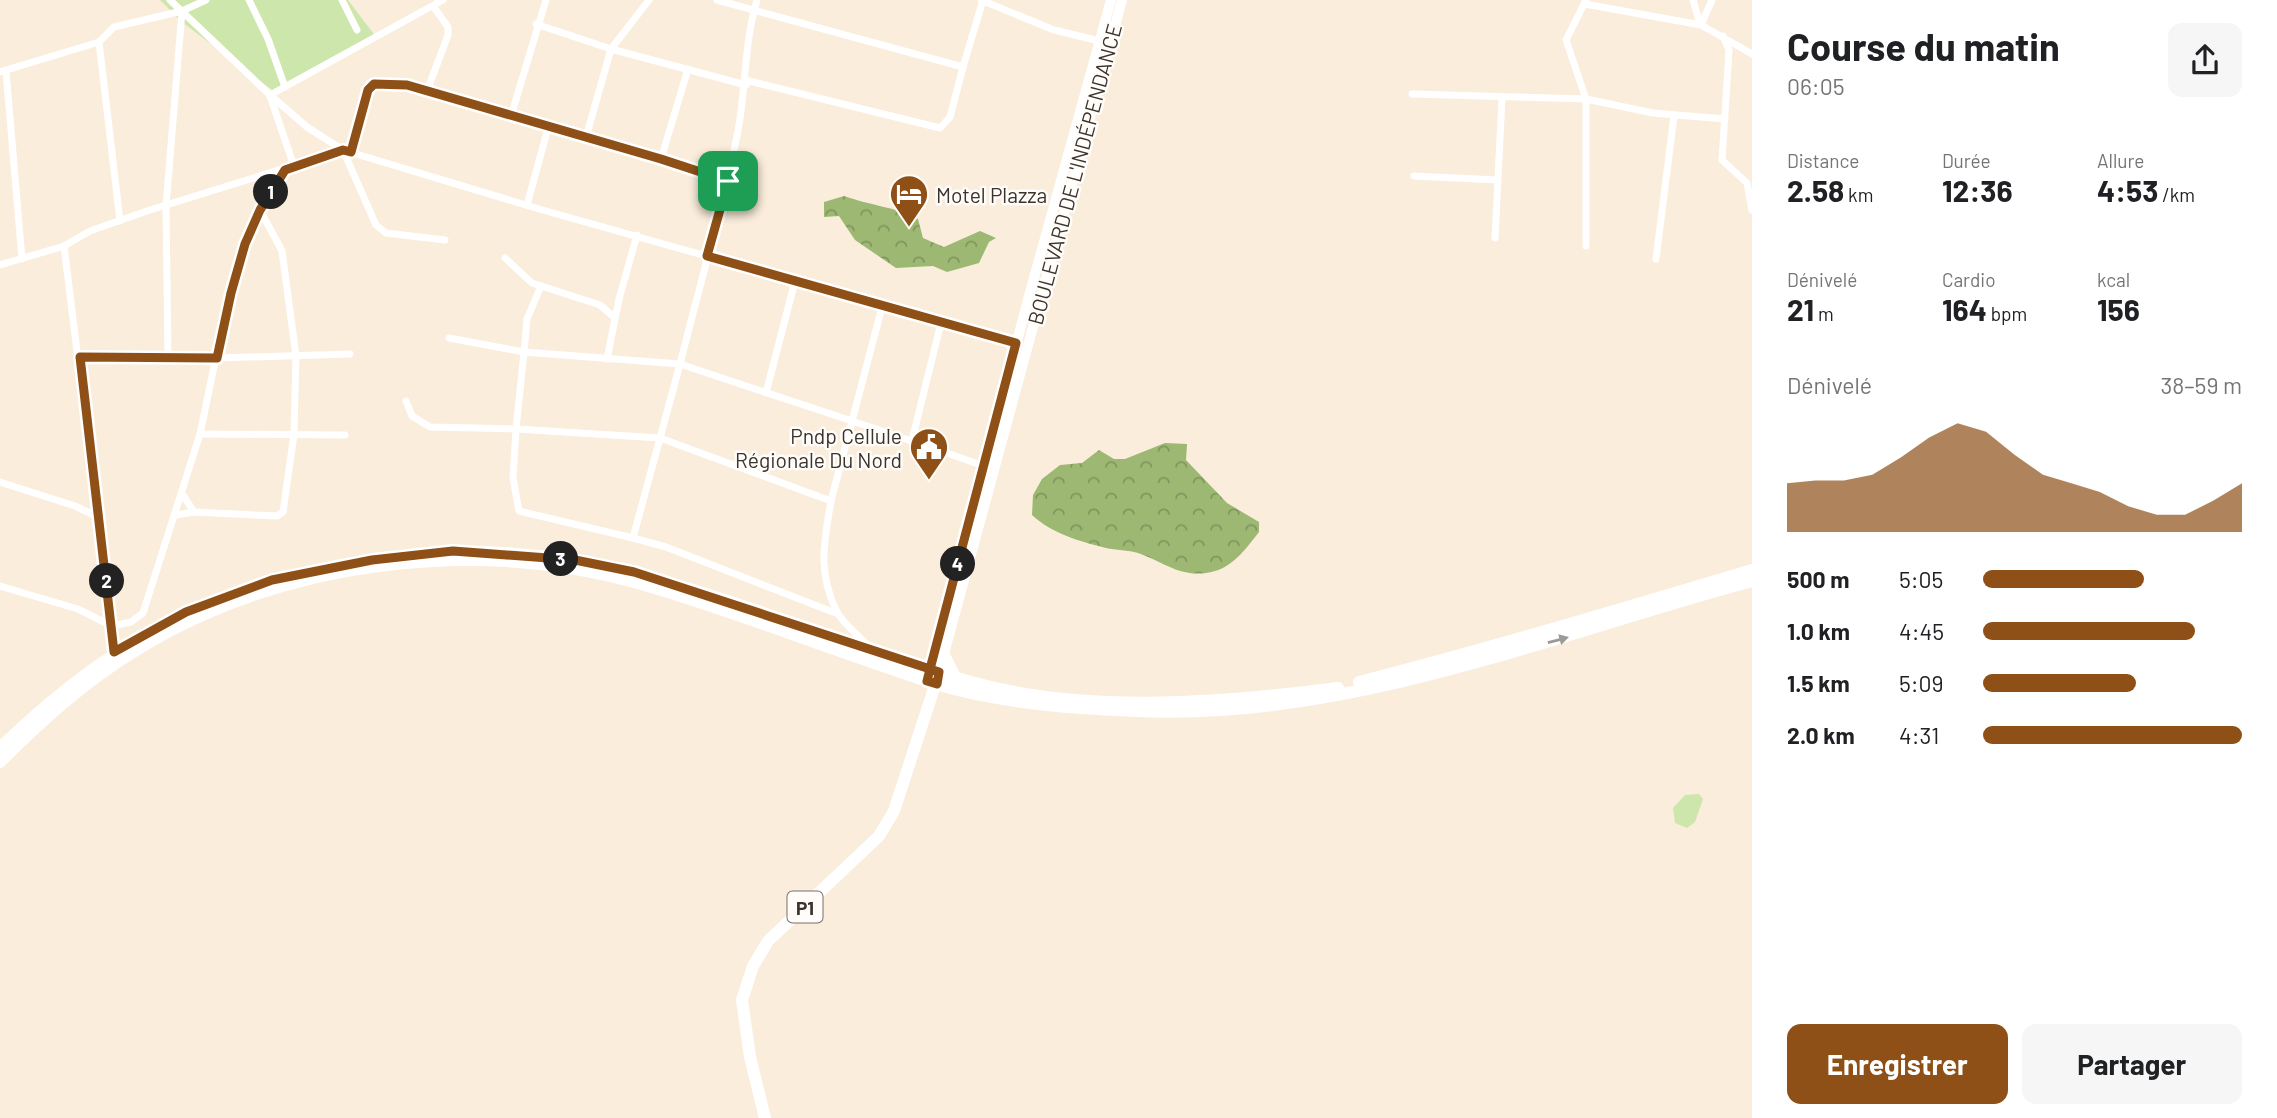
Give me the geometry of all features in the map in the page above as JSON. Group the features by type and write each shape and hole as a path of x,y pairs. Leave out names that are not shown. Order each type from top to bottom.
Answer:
{"main road":[{"name":"BOULEVARD DE L'INDÉPENDANCE","path":"933,677 1016,343 1111,0"},
{"name":"BOULEVARD DE L'INDÉPENDANCE","path":"933,677 944,655 1122,0"},
{"path":"0,748 46,703 114,652 186,612 272,580 372,560 453,551 575,560 634,572 872,650 980,695 1047,706 1154,712 1240,710 1321,699 1422,676 1589,631 1752,581"},
{"path":"0,762 90,681 141,646 187,622 282,587 398,565 454,560 518,563 632,581 933,677 955,677 1009,690 1076,698 1161,702 1238,701 1340,687 1455,657 1752,570"},
{"path":"944,655 955,677"},
{"name":"P1","path":"765,1118 750,1057 742,1000 753,966 768,941 879,836 894,811 933,677"}],"street":[{"path":"170,0 307,127 347,151 882,307 1016,343"},
{"path":"22,259 3,72 99,42 114,27 182,11 206,0"},
{"path":"249,0 268,38 285,87"},
{"path":"342,0 357,30"},
{"path":"270,95 443,0"},
{"path":"511,116 536,24 546,0"},
{"path":"586,137 611,49 638,18 649,0"},
{"path":"717,0 962,67"},
{"path":"633,538 728,181 746,83 757,0"},
{"path":"536,24 611,49 940,128 950,117 982,0 1054,30 1100,41"},
{"path":"1693,0 1701,25"},
{"path":"1701,25 1712,0"},
{"path":"1586,246 1586,99 1566,40 1586,2 1701,25 1752,54"},
{"path":"427,91 448,36 447,27 433,6"},
{"path":"168,356 166,206 182,11"},
{"path":"1723,36 1729,50 1722,160 1749,187 1752,210"},
{"path":"99,42 120,221"},
{"path":"661,159 688,68"},
{"path":"445,240 386,233 376,225 347,151 368,90 374,84 395,83 427,91 728,181"},
{"path":"1412,94 1586,99 1674,116 1725,119"},
{"path":"270,95 294,166"},
{"path":"1495,238 1502,97"},
{"path":"1656,259 1674,116"},
{"path":"527,205 548,128"},
{"path":"0,265 64,246 90,231 120,221 347,151"},
{"path":"0,586 78,609 112,626 131,622 142,613 183,495 245,244 260,210 285,170"},
{"path":"1414,176 1498,180"},
{"path":"176,515 194,512 277,516 284,512 295,434 296,356 282,251 260,210"},
{"path":"607,359 637,235"},
{"path":"64,246 80,357 114,652"},
{"path":"505,258 523,277 541,286 600,305 615,318"},
{"path":"766,393 795,281"},
{"path":"541,286 527,319 516,429 513,478 519,511 666,547 838,614 872,650"},
{"path":"838,614 821,554 831,500 882,307"},
{"path":"912,440 941,323"},
{"path":"449,338 524,352 680,364 984,466"},
{"path":"80,357 217,358 350,354"},
{"path":"406,401 412,416 430,427 516,429 660,438 831,500"},
{"path":"200,434 345,435"},
{"path":"0,482 75,506 99,517"},
{"path":"183,495 194,512"}],"green space":[{"path":"160,0 348,0 376,37 275,92 182,22"},
{"path":"844,196 918,219 923,238 944,247 980,231 996,238 989,242 979,263 947,272 933,266 896,268 855,240 839,216 824,217 824,202"},
{"path":"1165,443 1187,444 1186,460 1227,503 1259,522 1259,532 1234,560 1222,568 1204,573 1184,572 1138,553 1106,548 1067,536 1032,515 1033,495 1042,479 1060,465 1082,463 1099,450 1114,459 1125,459"},
{"path":"1699,794 1703,799 1695,822 1687,828 1675,823 1673,808 1685,795"}],"place":[{"name":"Motel Plazza","path":"909,228"},
{"name":"Pndp Cellule Régionale Du Nord","path":"929,481"}],"route":[{"path":"728,181 407,85 385,82 374,84 368,90 351,152 343,150 285,170 260,210 245,244 223,323 217,358 80,357 114,652 186,612 231,593 272,580 372,560 453,551 575,560 634,572 930,669 927,681 937,684 939,672 930,669 1016,343 707,256 728,181"}]}
